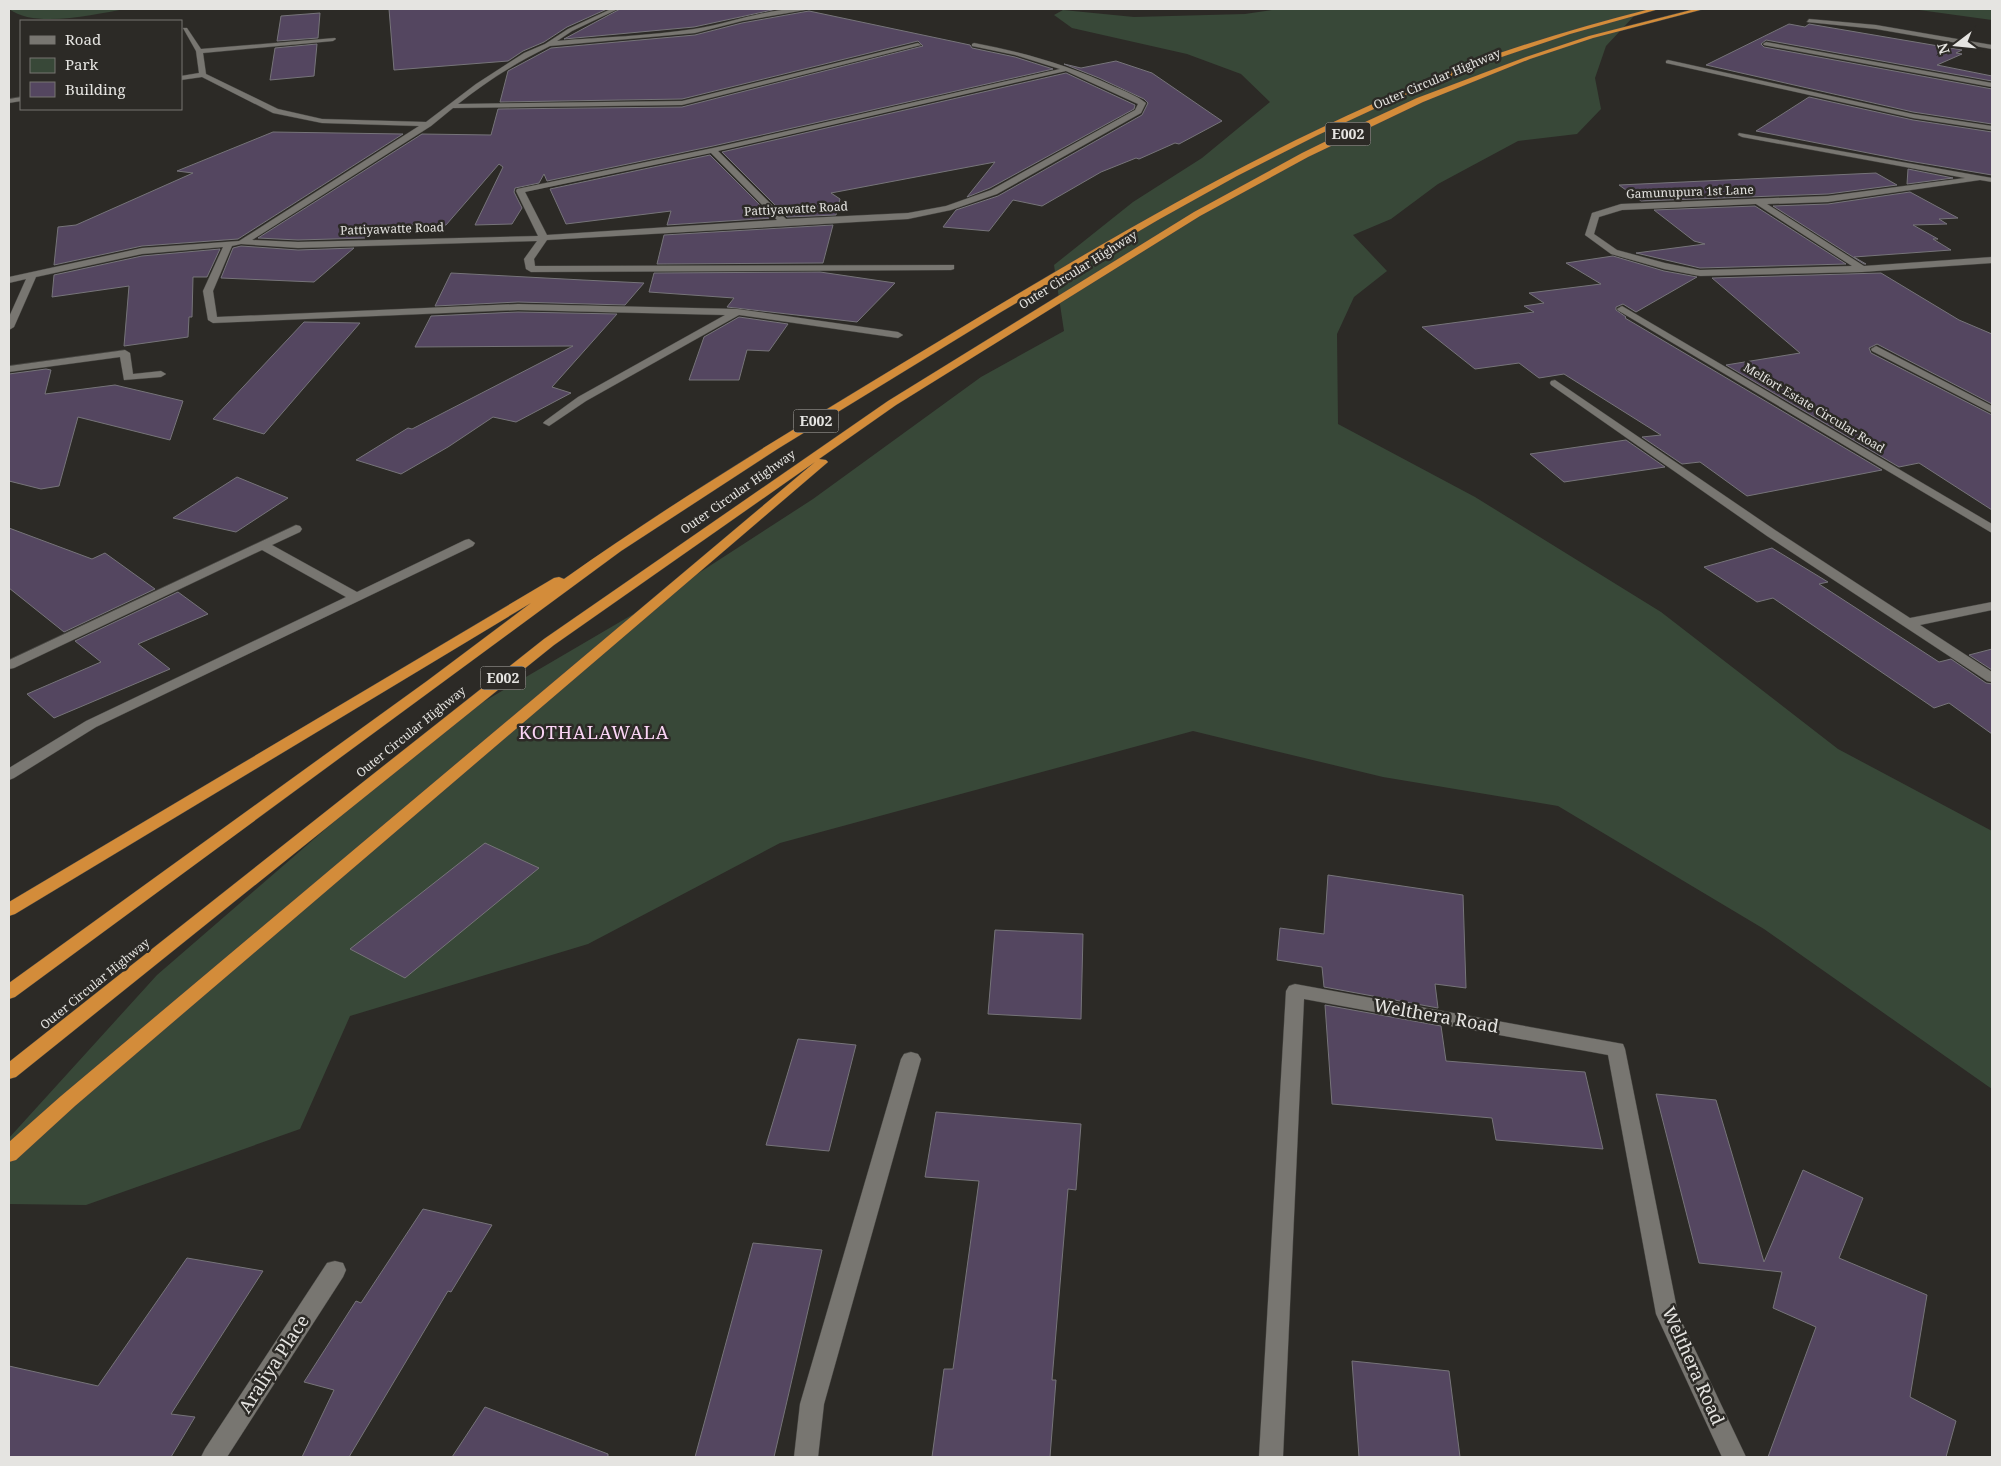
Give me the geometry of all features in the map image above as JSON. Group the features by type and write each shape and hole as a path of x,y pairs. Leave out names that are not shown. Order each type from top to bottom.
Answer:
{"highway":[{"name":"Outer Circular Highway","path":"9,992 642,531 852,398 993,313 1173,207 1342,119 1443,75 1503,52 1566,32 1656,9"},
{"name":"Outer Circular Highway","path":"9,1072 549,642 892,403 1197,214 1305,155 1420,100 1528,58 1591,37 1701,9"},
{"path":"9,1154 68,1101 892,403"},
{"path":"9,910 642,531"}],"street":[{"name":"Pattiyawatte Road","path":"243,242 428,124 450,106 526,54 547,45 570,30 615,9"},
{"path":"547,45 695,31 742,19 808,9"},
{"path":"1809,21 1876,27 1992,47"},
{"path":"185,29 199,51 203,75"},
{"path":"199,51 333,38"},
{"path":"1766,44 1992,85"},
{"path":"450,106 682,103 918,45"},
{"name":"Pattiyawatte Road","path":"9,280 142,251 228,245 243,242 298,244 544,238 908,216 948,208 994,192 1138,111 1142,103 1112,87 1065,70 1002,49 974,45"},
{"path":"1668,62 1914,116 1992,128"},
{"path":"951,267 531,269 529,260 544,238 520,191 713,150 1065,70"},
{"path":"182,78 203,75 276,111 322,121 428,124"},
{"path":"1742,135 1992,180"},
{"path":"713,150 784,222"},
{"name":"Gamunupura 1st Lane","path":"1980,178 1837,198 1621,208 1595,215 1588,235 1614,252 1664,266 1700,273 1862,269 1992,260"},
{"path":"1758,202 1862,269"},
{"path":"228,245 208,291 212,320 518,307 737,312 898,335"},
{"path":"9,327 34,274"},
{"name":"Melfort Estate Circular Road","path":"1622,309 1992,529"},
{"path":"548,423 582,399 737,312"},
{"path":"1876,349 1992,410"},
{"path":"9,369 125,353 128,378 161,374"},
{"path":"1555,383 1771,533 1992,678"},
{"path":"9,665 296,529"},
{"path":"9,775 90,724 469,543"},
{"path":"262,545 355,596"},
{"path":"1908,623 1992,606"},
{"name":"Welthera Road","path":"1271,1457 1295,990 1616,1049 1667,1314 1734,1457"},
{"path":"806,1457 812,1404 911,1059"},
{"name":"Araliya Place","path":"213,1457 335,1270"}],"green space":[{"path":"9,9 126,9 49,19 20,15"},
{"path":"1279,9 1652,9 1635,15 1606,46 1595,78 1601,109 1577,134 1518,141 1438,184 1391,219 1353,235 1387,271 1354,297 1337,334 1338,424 1475,497 1661,612 1838,749 1992,831 1992,1089 1764,929 1558,806 1383,777 1193,731 780,843 588,944 350,1016 300,1129 86,1205 9,1204 9,1138 157,975 449,722 654,602 813,499 981,377 1064,331 1054,265 1133,202 1202,158 1270,102 1241,74 1187,54 1072,28 1054,15 1063,10 1134,17 1245,14"},
{"path":"1912,9 1992,9 1992,20"}],"building":[{"path":"389,9 607,9 567,27 544,42 523,51 508,61 394,70"},
{"path":"620,9 777,9 694,27 564,39"},
{"path":"809,11 970,45 972,48 1015,57 1053,69 713,146 547,181 544,174 539,183 515,188 514,192 522,208 512,224 475,225 503,167 499,164 446,225 381,225 365,238 298,240 258,238 422,134 491,135 498,109 682,107 923,46 918,41 682,99 500,102 508,71 551,48 695,35 742,23"},
{"path":"320,13 318,38 277,41 281,16"},
{"path":"1789,24 1805,27 1809,24 1962,50 1956,53 1962,54 1937,65 1992,76 1992,81 1766,40 1761,44 1764,47 1992,89 1992,124 1913,112 1706,65"},
{"path":"317,44 314,76 270,80 275,48"},
{"path":"1116,61 1152,73 1222,121 1179,144 1175,143 1139,159 1136,158 1101,172 1042,206 1013,200 989,231 943,227 956,210 998,196 1142,115 1148,103 1144,99 1064,64 1081,68"},
{"path":"1066,73 1135,105 1134,109 990,188 967,197 995,162 831,193 840,199 836,215 787,217 722,152"},
{"path":"1809,97 1913,120 1992,132 1992,175 1756,131"},
{"path":"273,132 403,134 238,239 142,246 54,265 58,227 76,225 193,173 177,171"},
{"path":"710,155 773,218 667,225 671,211 566,224 550,189"},
{"path":"1908,169 1953,178 1907,184"},
{"path":"1876,173 1897,185 1828,194 1641,201 1619,185"},
{"path":"1910,192 1958,218 1939,219 1947,224 1913,225 1938,239 1933,239 1951,250 1854,257 1866,264 1864,264 1773,206 1828,204"},
{"path":"1755,206 1846,264 1700,268 1636,253 1705,244 1694,241 1654,210"},
{"path":"833,225 823,263 657,264 664,235"},
{"path":"241,246 298,250 354,248 314,282 221,278 233,248"},
{"path":"220,249 207,277 193,277 192,317 189,317 188,337 124,346 129,286 52,297 54,275 142,256"},
{"path":"1613,256 1664,271 1697,277 1636,312 1623,304 1616,307 1616,310 1625,318 1882,470 1747,496 1700,462 1682,464 1642,437 1661,435 1564,374 1539,378 1519,363 1475,369 1422,327 1534,312 1524,306 1544,303 1529,293 1601,284 1566,263"},
{"path":"820,272 895,283 857,322 727,307 734,298 649,292 654,273"},
{"path":"451,273 644,283 625,305 518,302 435,306"},
{"path":"1881,273 1959,320 1992,334 1992,404 1877,344 1869,348 1871,353 1992,415 1992,510 1919,463 1899,467 1726,365 1800,353 1712,278"},
{"path":"518,312 617,314 552,387 571,393 516,422 493,417 448,447 401,474 356,460 408,428 412,429 573,346 415,347 431,316"},
{"path":"739,317 788,324 769,351 747,350 739,380 689,380 704,337"},
{"path":"304,322 360,323 264,434 213,419"},
{"path":"51,370 45,394 115,385 183,401 170,440 78,417 59,486 41,489 9,481 9,374"},
{"path":"1626,440 1665,467 1564,482 1530,454"},
{"path":"237,477 288,498 236,532 173,518"},
{"path":"9,528 92,559 105,553 155,589 64,632 9,588"},
{"path":"1772,548 1828,582 1819,584 1939,662 1951,659 1986,683 1992,684 1992,734 1949,703 1934,708 1773,598 1757,602 1704,567"},
{"path":"178,592 208,614 138,644 170,669 54,718 27,694 101,662 75,641"},
{"path":"1992,649 1992,670 1969,655"},
{"path":"485,843 539,868 405,978 350,949"},
{"path":"1328,875 1463,895 1466,988 1435,984 1438,1008 1324,987 1322,967 1277,960 1280,928 1324,934"},
{"path":"995,930 1083,934 1081,1019 988,1014"},
{"path":"1325,1005 1441,1026 1446,1061 1585,1072 1603,1149 1496,1140 1492,1118 1332,1104"},
{"path":"798,1039 856,1045 829,1151 766,1145"},
{"path":"1656,1094 1716,1100 1764,1262 1803,1170 1863,1198 1839,1258 1927,1295 1910,1397 1956,1421 1946,1457 1768,1457 1816,1327 1773,1308 1782,1272 1699,1263"},
{"path":"936,1112 1081,1124 1076,1190 1068,1189 1052,1380 1056,1380 1050,1457 932,1457 944,1369 953,1369 979,1181 925,1177"},
{"path":"423,1209 492,1225 451,1292 448,1291 349,1457 302,1457 334,1390 304,1382 356,1301 361,1303"},
{"path":"753,1243 822,1250 774,1457 695,1457"},
{"path":"187,1258 263,1271 171,1414 195,1417 171,1457 9,1457 9,1366 98,1386"},
{"path":"1352,1361 1449,1371 1460,1457 1359,1457"},
{"path":"485,1407 608,1454 608,1457 452,1457"}],"district":[{"name":"KOTHALAWALA","path":"594,733"}]}
